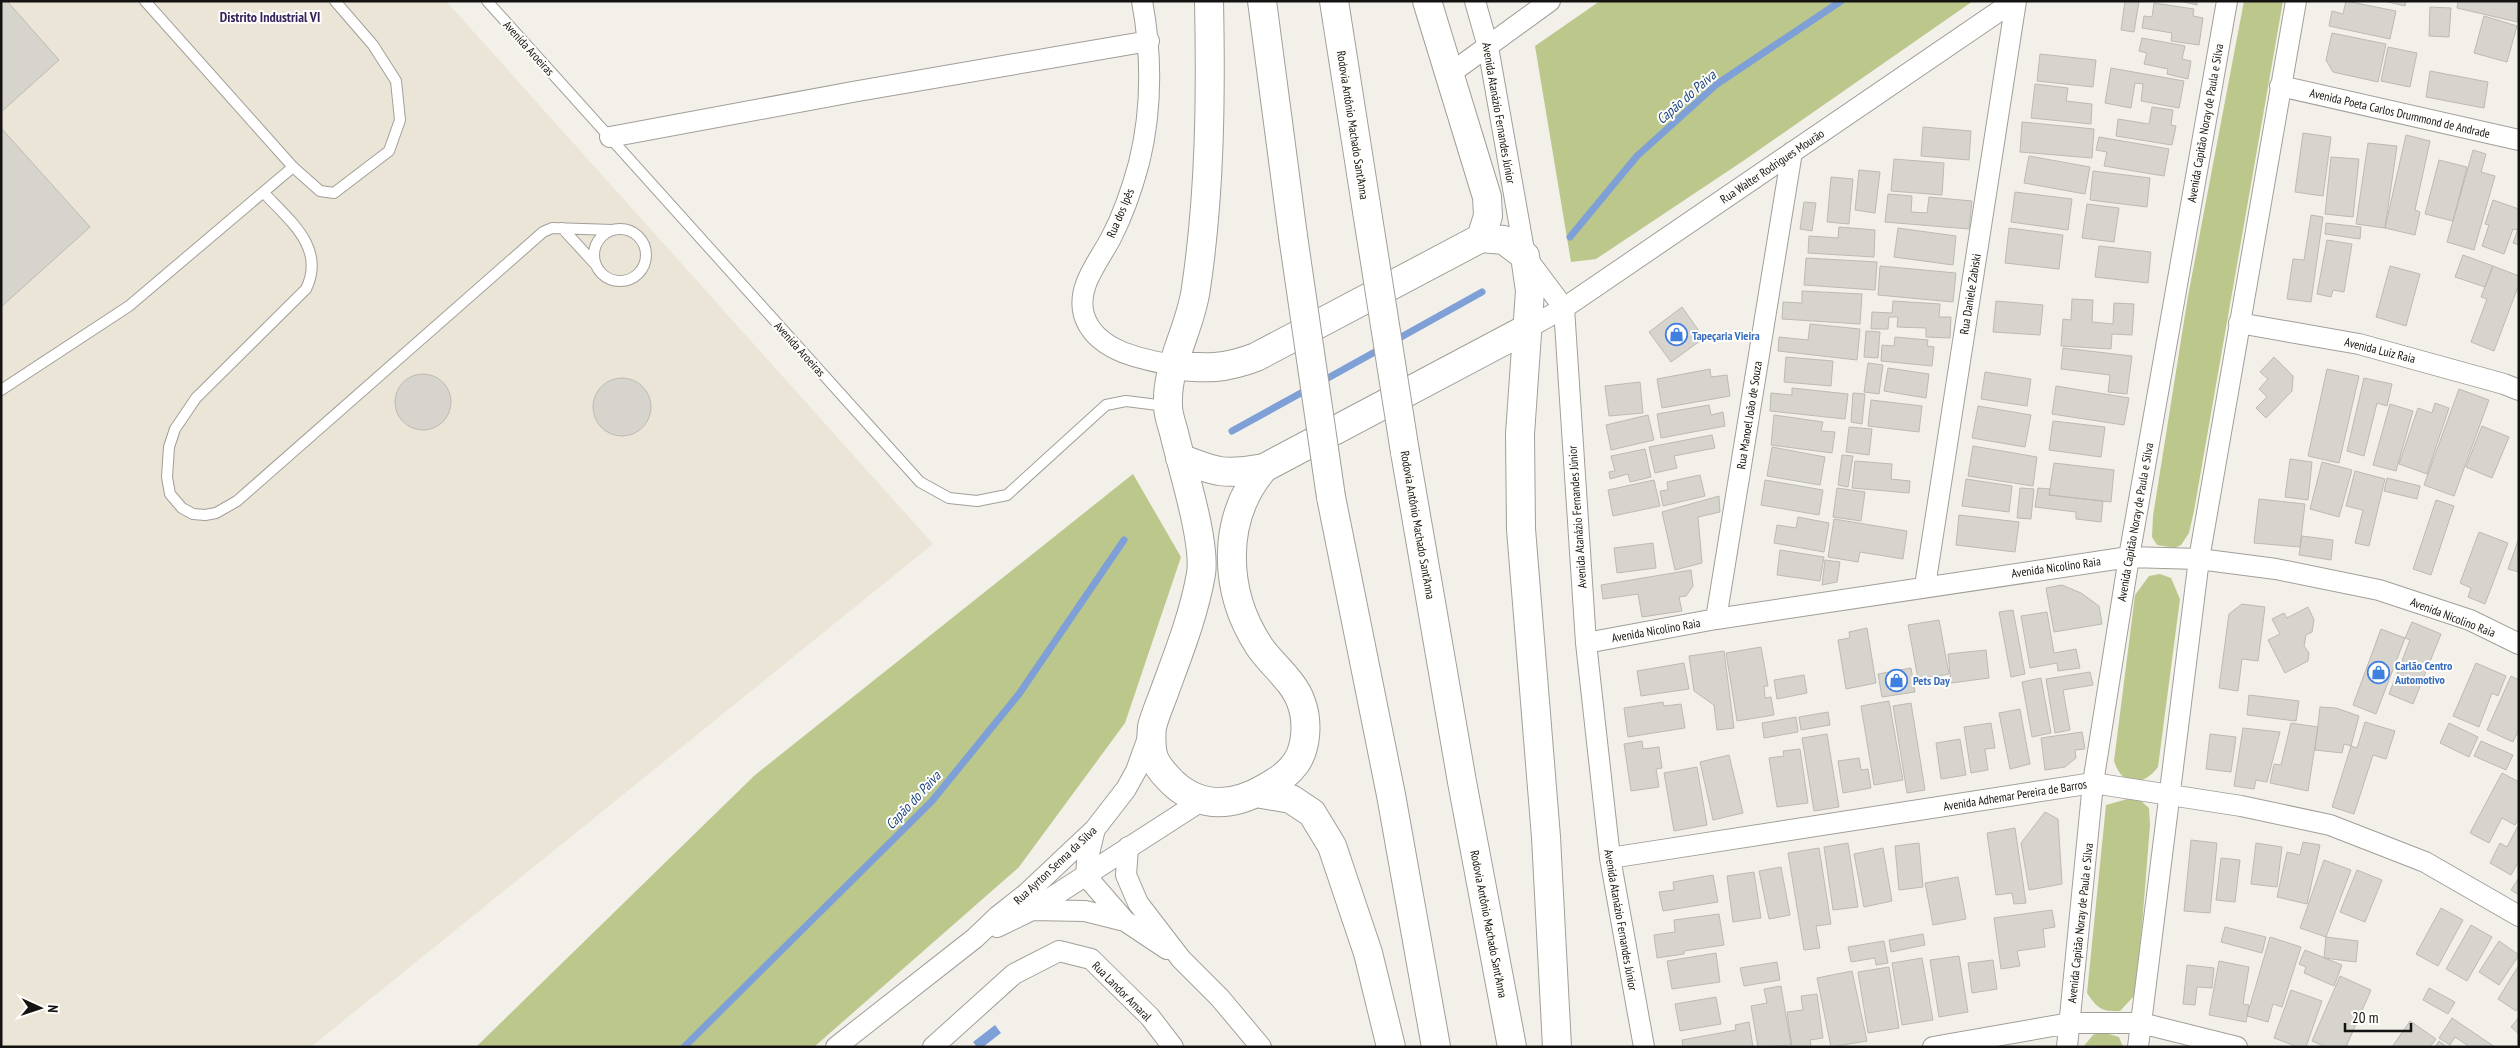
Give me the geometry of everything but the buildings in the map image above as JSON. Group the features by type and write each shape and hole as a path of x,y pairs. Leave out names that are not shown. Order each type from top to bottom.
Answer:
{"highway":[{"path":"1210,1 1211,88 1203,244 1194,304 1172,365 1168,406 1198,532 1202,571 1190,621 1152,729 1154,757 1163,774 1180,790 1201,801 1222,804 1246,798 1287,775 1300,757 1305,736 1305,716 1300,699 1256,642 1236,597 1232,574 1235,526 1251,483 1264,468"},
{"path":"1262,1 1293,236 1331,497 1391,795 1436,1047"},
{"name":"Rodovia Antônio Machado Sant'Anna","path":"1334,1 1405,452 1462,782 1512,1047"},
{"path":"1427,1 1451,73 1487,197 1488,216 1481,238"},
{"path":"1172,365 1201,368 1233,366 1256,357 1481,238 1504,240 1525,256 1530,291 1520,434 1521,529 1546,837 1557,1047"},
{"path":"1180,458 1214,472 1238,473 1264,468 1528,328"},
{"path":"1256,794 1291,799 1312,814 1332,846 1368,953 1391,1047"}],"street":[{"name":"Rua dos Ipês","path":"1142,1 1149,42 1149,102 1139,162 1130,195 1110,239 1095,263 1084,293 1084,315 1098,337 1118,351 1137,359 1172,365"},
{"name":"Avenida Atanázio Fernandes Júnior","path":"1475,1 1488,47 1525,256 1564,308 1586,643 1610,858 1644,1047"},
{"path":"1451,73 1550,1"},
{"name":"Rua Walter Rodrigues Mourão","path":"1528,328 1564,308 2015,1"},
{"name":"Rua Daniele Zabiski","path":"1925,586 2015,1"},
{"name":"Avenida Capitão Noray de Paula e Silva","path":"2067,1047 2093,783 2128,557 2227,1"},
{"path":"2138,1047 2198,559 2296,1"},
{"path":"610,137 858,91 1149,42"},
{"name":"Avenida Poeta Carlos Drummond de Andrade","path":"2280,86 2517,134"},
{"name":"Rua Manoel João de Souza","path":"1716,619 1792,152"},
{"name":"Avenida Luiz Raia","path":"2239,323 2359,344 2504,384 2519,390"},
{"name":"Avenida Nicolino Raia","path":"1586,643 1716,619 1925,586 2128,557 2198,559 2276,569 2380,590 2470,620 2519,644"},
{"name":"Rua Ayrton Senna da Silva","path":"836,1047 975,938 998,916 1026,894 1095,829 1126,789 1136,772 1152,729"},
{"name":"Avenida Adhemar Pereira de Barros","path":"1610,858 2093,783 2168,793 2330,825 2425,862 2519,916"},
{"name":"Rua Ayrton Senna da Silva","path":"975,938 1032,910 1201,801"},
{"path":"1095,829 1087,862 1086,876 1125,921 1181,959"},
{"path":"1128,847 1126,875 1138,902 1181,959 1220,998 1261,1047"},
{"path":"1032,910 1085,911 1125,921"},
{"name":"Rua Landor Amaral","path":"934,1047 1014,974 1060,951 1091,959 1150,1017 1173,1047"},
{"path":"1933,1047 2070,1023 2141,1023 2237,1047"}],"lane":[{"path":"145,1 293,167 320,191 334,193 389,151 400,120 396,81 373,45 335,1"},
{"name":"Avenida Aroeiras","path":"487,1 920,482 935,492 949,498 977,501 1007,495 1106,405 1126,401 1168,406"},
{"path":"1,390 129,306 293,167"},
{"path":"264,193 306,242 311,252 311,278 306,290 196,398 175,429 169,447 168,477 170,494 182,508 193,514 216,513 237,501 542,232 552,228 562,228 613,230 630,230 643,242 646,259 644,267 632,279 624,281 607,278 562,228"},
{"path":"596,265 595,247 605,234 613,230"}],"shaded area":[{"path":"1,1 446,1 933,544 311,1047 1,1047"}],"green space":[{"path":"1600,1 1973,1 1746,159 1596,259 1571,262 1535,46"},
{"path":"2244,1 2283,1 2194,511 2189,533 2181,545 2175,548 2157,545 2152,537 2153,516 2188,296"},
{"path":"1133,474 1181,557 1125,723 1019,867 814,1047 476,1047 755,775"},
{"path":"2160,574 2171,578 2180,599 2158,767 2146,778 2140,781 2133,781 2127,780 2122,776 2114,761 2135,595 2149,576"},
{"path":"2131,798 2141,801 2149,808 2150,825 2142,926 2134,996 2120,1011 2109,1011 2097,1006 2087,993 2106,805"},
{"path":"2102,1032 2119,1037 2123,1047 2083,1047 2093,1035"}],"water":[{"path":"995,1025 1001,1033 983,1047 977,1047 973,1042"}],"waterway":[{"name":"Capão do Paiva","path":"1570,237 1637,156 1717,84 1841,1"},
{"path":"1394,341 1482,292"},
{"path":"1319,383 1382,348"},
{"path":"1232,431 1310,388"},
{"name":"Capão do Paiva","path":"684,1047 932,801 1019,694 1124,540"}],"place":[{"name":"Tapeçaria Vieira","path":"1676,335"},
{"name":"Carlão Centro Automotivo","path":"2379,672"},
{"name":"Pets Day","path":"1897,680"}],"district":[{"name":"Distrito Industrial VI","path":"270,17"}]}
